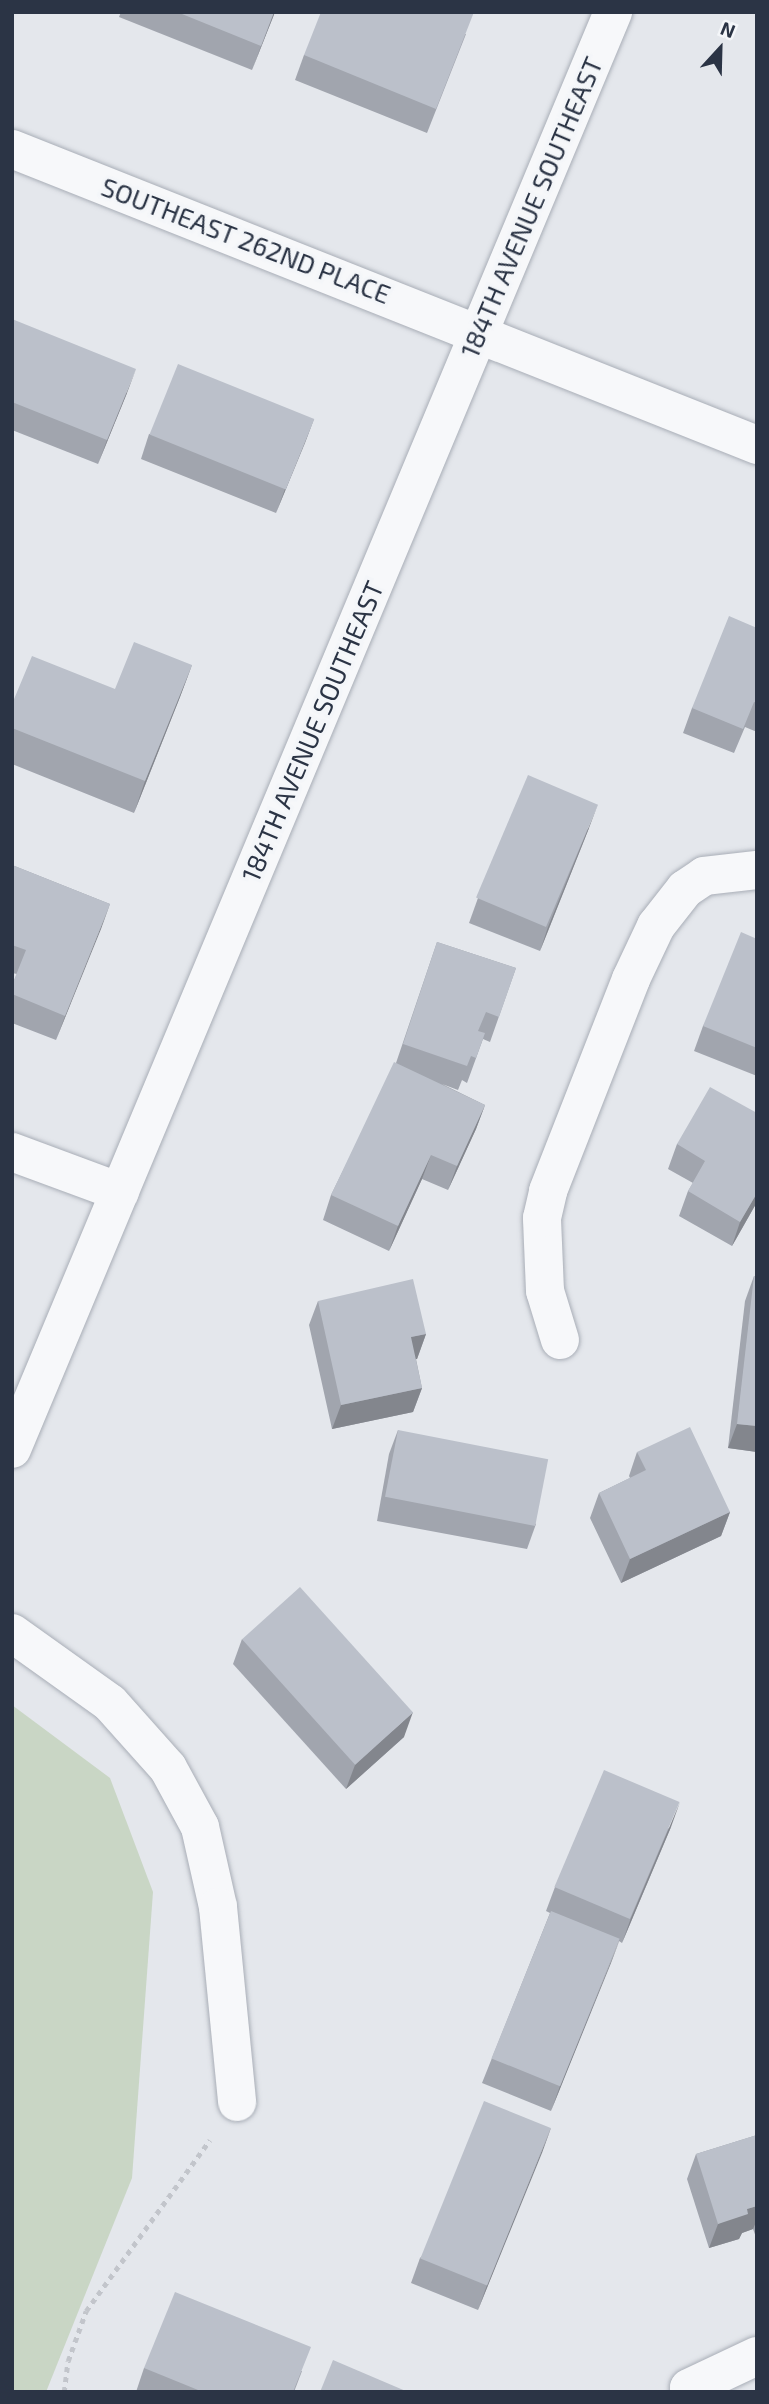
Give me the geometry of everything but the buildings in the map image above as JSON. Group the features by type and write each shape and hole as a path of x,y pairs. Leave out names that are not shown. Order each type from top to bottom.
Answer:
{"street":[{"name":"184TH AVENUE SOUTHEAST","path":"12,1449 613,12"},
{"name":"SOUTHEAST 262ND PLACE","path":"12,149 480,331 757,445"},
{"path":"560,1340 545,1291 542,1218 548,1191 631,979 656,926 685,889 704,876 757,870"},
{"path":"12,1152 120,1192"},
{"path":"12,1633 110,1703 168,1768 200,1827 218,1907 237,2102"},
{"path":"690,2392 689,2388 757,2356"}],"path":[{"path":"64,2392 68,2361 86,2311 237,2102"}],"green space":[{"path":"12,1705 110,1778 153,1892 132,2178 46,2392 12,2392"}]}
